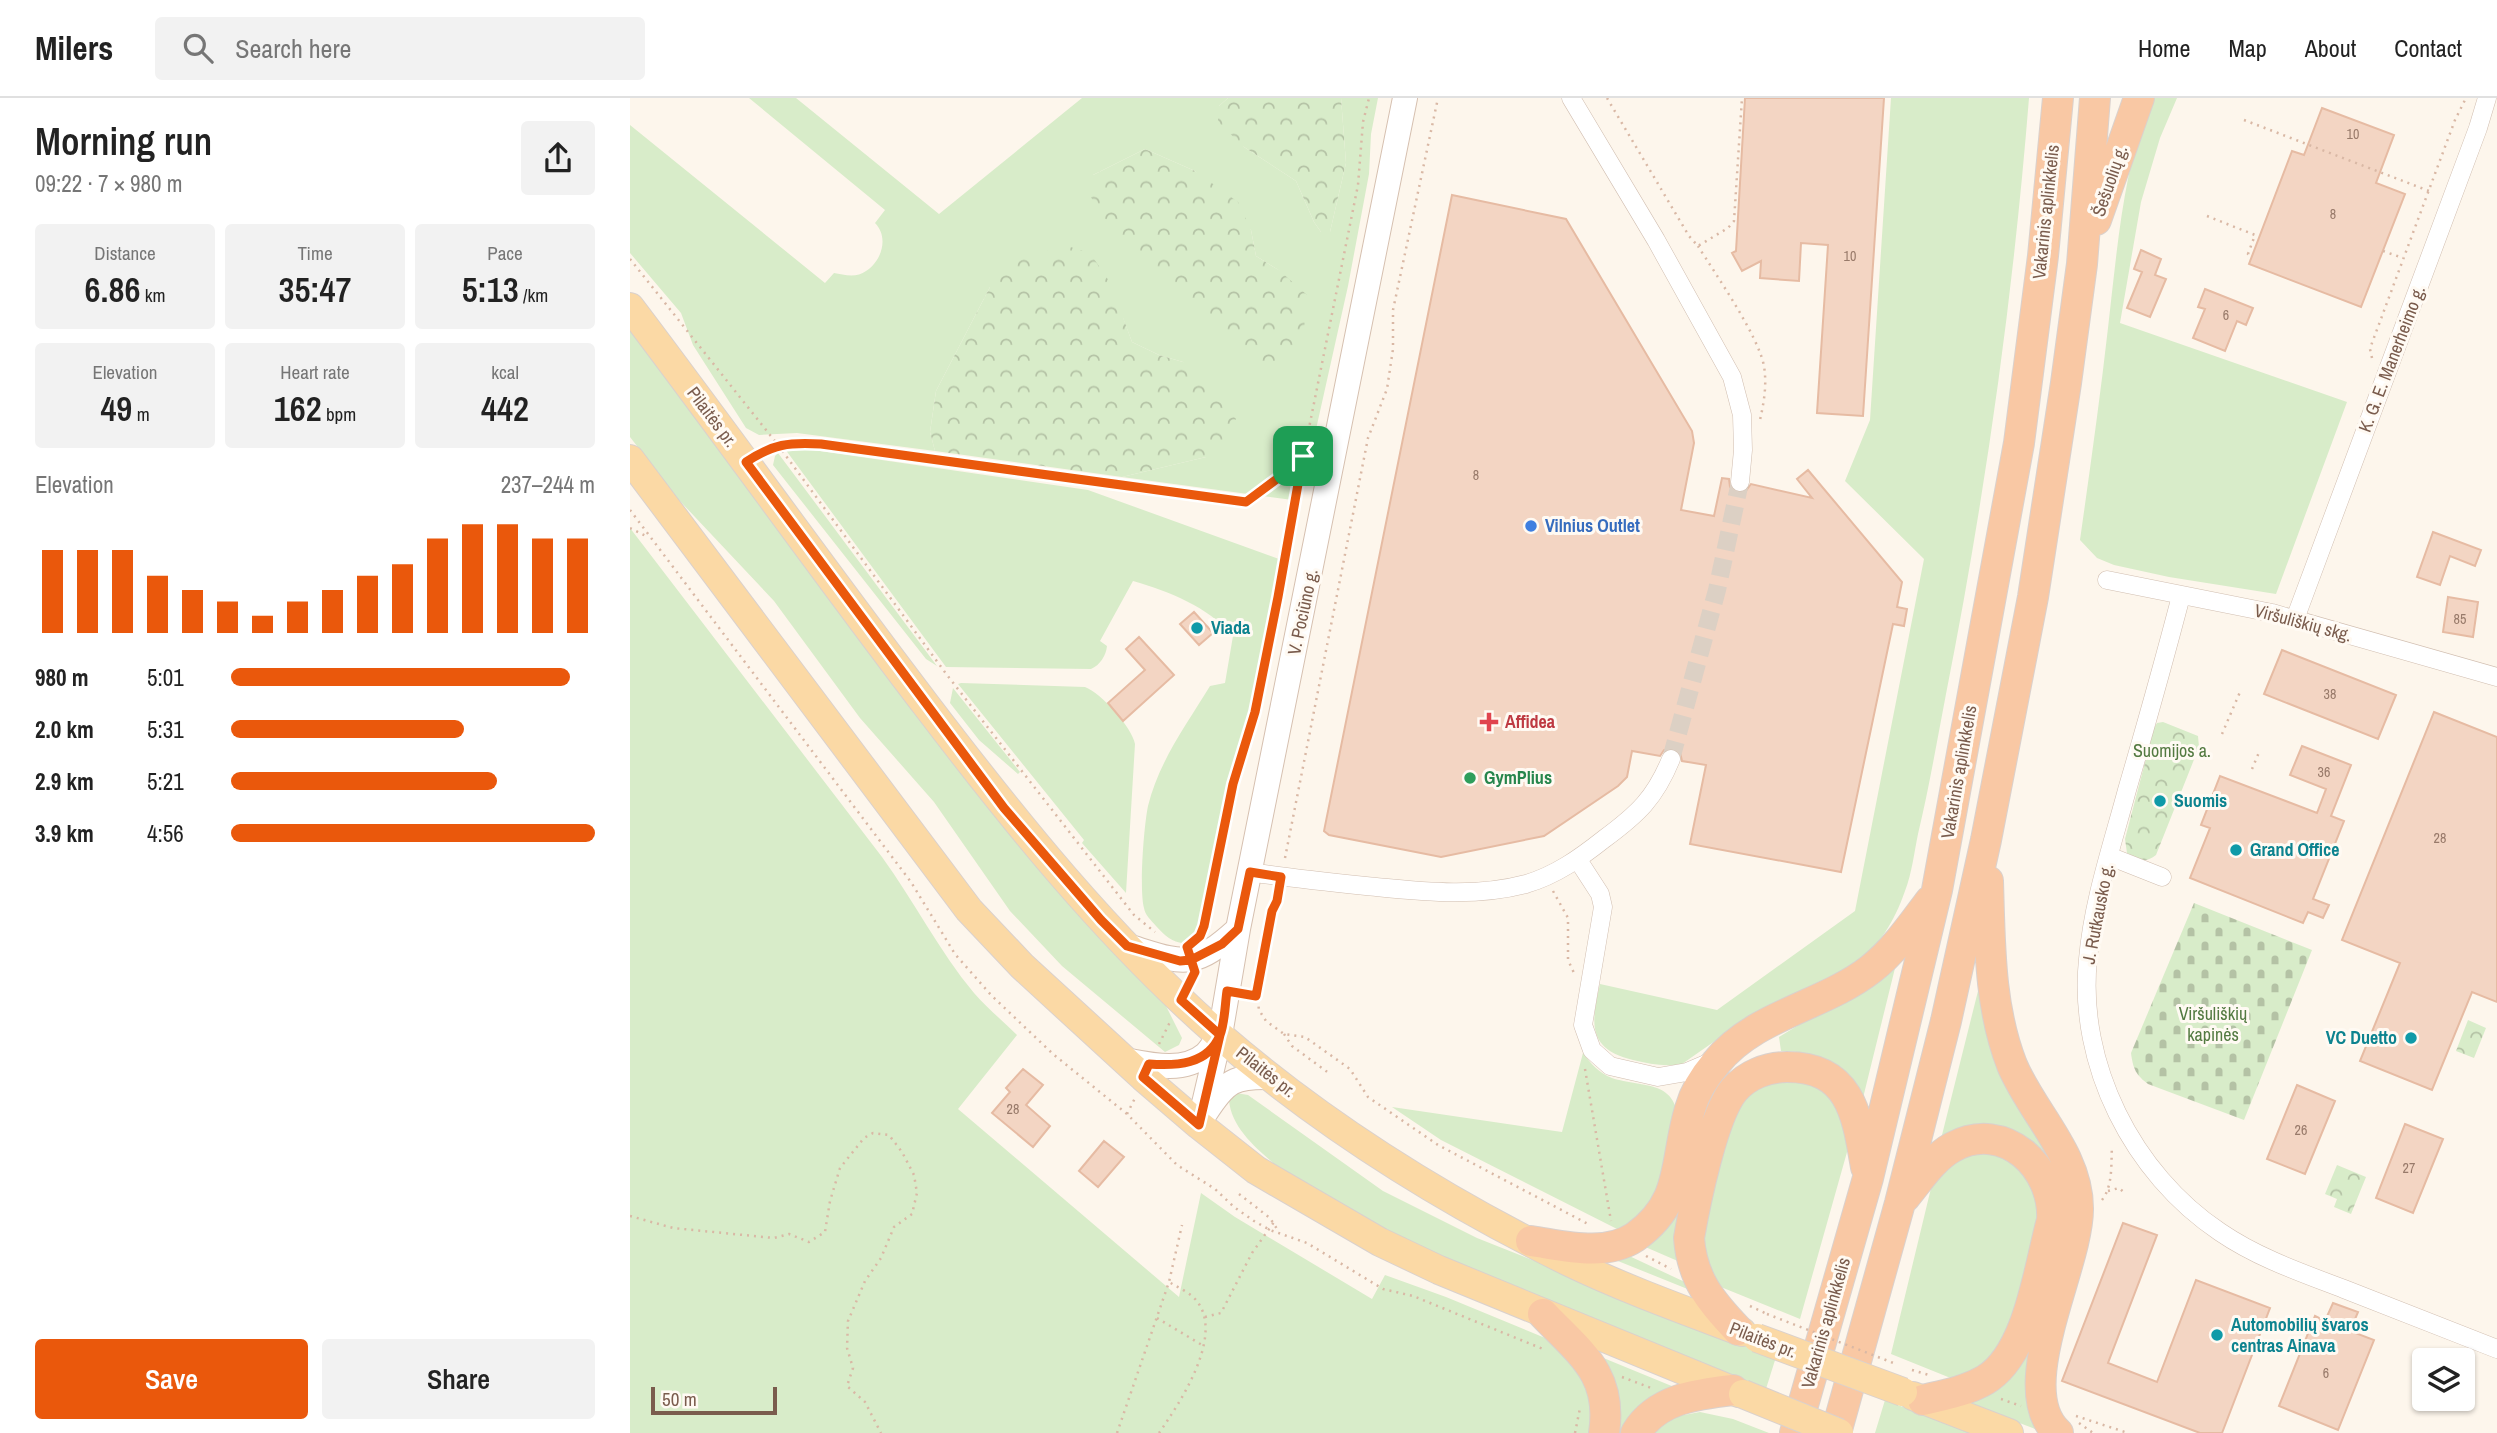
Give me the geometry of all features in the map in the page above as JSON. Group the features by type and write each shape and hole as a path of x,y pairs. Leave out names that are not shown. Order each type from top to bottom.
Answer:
{"highway":[{"name":"Vakarinis aplinkkelis","path":"1795,1433 1868,1178 1937,890 2019,443 2043,256 2058,98"},
{"path":"1838,1433 1946,1021 1986,841 2039,563 2081,264 2095,98"},
{"name":"Šešuolių g.","path":"2081,264 2139,98"},
{"path":"1986,841 1991,971 2000,1029 2013,1067 2074,1176 2077,1190 2077,1228 2040,1376 2045,1410 2052,1427 2063,1424"},
{"path":"1531,1241 1579,1248 1602,1248 1618,1234 1649,1226 1662,1212 1671,1196 1687,1118 1697,1090 1720,1058 1764,1026 1870,970 1899,943 1937,890"},
{"path":"1754,1327 1719,1310 1700,1284 1690,1256 1692,1222 1716,1128 1724,1106 1734,1090 1748,1077 1764,1070 1807,1067 1826,1074 1844,1091 1858,1121 1868,1178"},
{"path":"1900,1203 1938,1158 1954,1146 1993,1140 2008,1144 2036,1164 2045,1178 2053,1205 2052,1220 2023,1332 2009,1359 1984,1381 1952,1394 1909,1386"},
{"path":"1543,1314 1594,1368 1605,1401 1604,1433"},
{"path":"1636,1433 1653,1414 1667,1405 1695,1395 1738,1392"}],"main road":[{"name":"V. Pociūno g.","path":"1199,1125 1220,1035 1238,929 1405,98"},
{"name":"Pilaitės pr.","path":"630,307 1004,808 1101,920 1181,1000 1271,1077 1352,1136 1440,1193 1479,1216 1600,1275 1754,1327 1909,1386 2009,1433"},
{"path":"630,459 969,910 1022,966 1139,1067 1199,1125 1256,1170 1380,1242 1543,1314 1838,1433"},
{"path":"1127,946 1180,961 1191,960 1222,944 1238,929"},
{"path":"1139,1067 1188,1064 1206,1054 1220,1035"},
{"path":"1199,1125 1220,1092 1231,1081 1245,1076 1271,1077"}],"street":[{"path":"1571,98 1725,360 1742,415 1740,482"},
{"name":"K. G. E. Manerheimo g.","path":"2295,620 2487,98"},
{"name":"Viršuliškių skg.","path":"2107,580 2295,620 2497,677"},
{"name":"J. Rutkausko g.","path":"2181,596 2091,928 2086,990 2089,1020 2093,1047 2111,1100 2142,1157 2163,1183 2219,1232 2280,1264 2497,1349"},
{"path":"1250,872 1423,891 1490,891 1526,884 1578,860 1648,803 1662,782 1671,759"},
{"path":"2109,856 2162,877"},
{"path":"1578,860 1600,894 1603,907 1584,1011 1583,1026 1592,1050 1610,1066 1658,1077 1686,1072 1720,1058"},
{"path":"1658,1077 1679,1093 1687,1118"}],"path":[{"path":"1191,960 1187,947 1200,936 1204,926 1233,784 1255,712 1358,185 1363,122 1369,98"},
{"path":"1330,1074 1292,1046 1284,1034 1266,1021 1259,1010 1256,996 1368,438 1387,389 1393,349 1393,310 1438,98"},
{"path":"1607,98 1753,338 1763,363 1766,396 1759,425"},
{"path":"1698,246 1728,228 1734,221 1742,98"},
{"path":"2373,362 2370,349 2455,120 2466,98"},
{"path":"2244,120 2429,191"},
{"path":"2207,216 2255,235 2248,254 2252,255"},
{"path":"2383,251 2403,258"},
{"path":"630,259 778,445 956,686 1134,915 1159,936"},
{"path":"746,462 778,445 821,444 1246,502 1303,456"},
{"path":"630,510 911,882 955,954"},
{"path":"630,528 651,539"},
{"path":"2222,734 2240,692"},
{"path":"2252,769 2260,750"},
{"path":"1227,991 1256,996"},
{"path":"1127,1114 1139,1067 1181,1000"},
{"path":"1284,1034 1305,1037 1350,1069 1368,1097 1438,1145 1618,1234 1700,1284"},
{"path":"630,1216 673,1228 774,1238 789,1234 809,1242 825,1232 840,1168 864,1138 873,1133 889,1135 914,1175 917,1193 912,1214 894,1227 881,1258 865,1281 848,1321 847,1348 853,1368 847,1386 864,1402 881,1433"},
{"path":"2101,1201 2107,1191 2112,1146"},
{"path":"2107,1191 2119,1188 2126,1194"},
{"path":"1239,1194 1274,1222 1279,1232"},
{"path":"1607,1198 1618,1234"},
{"path":"1205,1317 1221,1313 1252,1253 1274,1222"},
{"path":"1117,1433 1169,1282 1182,1225"},
{"path":"1159,1433 1183,1399 1195,1374 1203,1346 1205,1317 1196,1300 1169,1282"},
{"path":"1157,1318 1203,1346"},
{"path":"1754,1327 1909,1386"},
{"path":"1594,1368 1661,1392"},
{"path":"1575,1433 1581,1400"},
{"path":"2063,1424 2128,1433"}],"green space":[{"path":"749,98 796,98 939,214 1082,98 1228,98 1219,106 1244,147 1296,181 1314,222 1321,232 1330,232 1346,163 1341,98 1378,98 1371,134 1369,174 1348,286 1300,501 1122,477 1206,457 1183,362 1159,355 1132,342 1123,318 990,287 936,391 930,432 935,451 797,433 759,435 746,428 693,345 681,313 630,253 630,125 825,283 834,273 859,275 872,267 880,255 883,242 875,223 885,210","holes":["1145,149 1195,171 1251,230 1256,256 1280,271 1093,175"]},
{"path":"1228,98 1341,98 1346,163 1330,232 1321,232 1314,222 1296,181 1244,147 1218,122 1219,106"},
{"path":"1891,98 2029,98 2015,248 1985,472 1960,620 1909,877 1896,913 1884,933 1870,951 1851,966 1755,1013 1682,1064 1658,1065 1633,1060 1607,1049 1596,1032 1594,1022 1600,984 1717,1010 1855,911 1924,559 1845,481 1870,420"},
{"path":"2150,98 2177,98 2160,138 2141,202 2120,323 2347,402 2276,594 2169,577 2114,565 2097,558 2080,540 2122,212 2133,154"},
{"path":"1145,149 1195,171 1238,202 1251,230 1256,256 1280,271 1307,295 1302,353 1264,369 1251,364 1183,306 1120,239 1087,190 1093,175"},
{"path":"1064,245 1090,253 1111,284 1132,342 1159,355 1183,362 1236,419 1236,438 1206,457 1122,477 935,451 930,432 936,391 990,287 1021,260"},
{"path":"630,328 1163,1000 1182,1038 1179,1045 1165,1052 1062,966 1010,911 934,802 860,718 774,601 679,500 630,437"},
{"path":"785,449 806,449 1088,490 1279,559 1274,602 1252,712 1224,804 1201,927 1191,940 1179,943 1167,937 1145,911 1142,872 1146,815 1153,789 1174,743 1210,686 1225,683 1233,636 1200,608 1161,590 1133,581 1100,641 1107,646 1104,657 1091,669 946,667"},
{"path":"778,453 937,666 926,659 773,465"},
{"path":"630,528 882,857 961,977 979,999 1017,1035 958,1109 1179,1297 1201,1193 1235,1217 1372,1299 1385,1275 1550,1340 1589,1378 1592,1433 630,1433"},
{"path":"958,684 1085,687 1115,711 1135,744 1126,893 1082,843 1084,840"},
{"path":"953,688 1020,772 1018,774 979,740 950,703"},
{"name":"Suomijos a.","path":"2163,722 2198,736 2199,747 2156,855 2142,860 2127,853 2125,839 2154,728 2157,723"},
{"name":"Viršuliškių kapinės","path":"2194,903 2312,950 2244,1120 2148,1084 2138,1074 2133,1063 2131,1053"},
{"path":"1897,960 1863,1098 1848,1077 1830,1062 1807,1054 1781,1051 1779,1037 1869,982"},
{"path":"1979,987 2062,1174 2040,1428 2035,1429 1964,1402 2003,1381 2051,1164 2037,1146 2013,1132 1941,1139"},
{"path":"2468,1020 2486,1028 2474,1058 2456,1051"},
{"path":"1583,1053 1607,1076 1664,1092 1676,1108 1678,1121 1653,1205 1623,1232 1441,1140 1392,1107 1562,1132"},
{"path":"1800,1075 1835,1094 1849,1145 1800,1319 1711,1283 1701,1249 1729,1123 1749,1089"},
{"path":"1236,1093 1248,1095 1383,1191 1477,1238 1776,1357 1765,1392 1396,1237 1278,1167 1262,1153 1247,1138 1235,1120 1229,1100"},
{"path":"1990,1149 2023,1165 2042,1216 2002,1353 1958,1381 1891,1354 1932,1184 1954,1158"},
{"path":"2337,1165 2366,1177 2351,1214 2334,1207 2337,1199 2325,1194"},
{"path":"1680,1201 1680,1262 1643,1246"},
{"path":"1625,1254 1687,1283 1690,1290 1613,1259"},
{"path":"1601,1357 1679,1389 1623,1433 1613,1433"},
{"path":"1885,1400 1970,1433 1875,1433"},
{"path":"1700,1412 1733,1419 1769,1433 1648,1433 1677,1413 1684,1415"}],"building":[{"path":"1745,98 1884,98 1863,416 1817,413 1828,245 1801,243 1799,281 1760,278 1761,261 1742,271 1732,253 1736,251"},
{"path":"2322,108 2394,135 2376,183 2405,194 2361,307 2249,264 2292,151 2304,155"},
{"name":"Vilnius Outlet","path":"1452,195 1566,219 1692,431 1694,443 1681,510 1714,516 1722,478 1729,479 1730,487 1738,493 1745,492 1751,484 1812,498 1797,479 1808,470 1902,582 1897,607 1907,609 1904,626 1893,624 1841,872 1690,844 1706,765 1682,761 1680,752 1671,748 1664,750 1660,756 1632,751 1627,777 1618,786 1544,836 1441,857 1329,835 1324,831"},
{"path":"2141,250 2161,259 2155,275 2166,279 2150,317 2127,308 2142,272 2134,269"},
{"path":"2205,289 2253,308 2246,325 2237,321 2225,351 2193,338 2205,309 2198,307"},
{"path":"2433,532 2481,550 2475,566 2450,556 2440,585 2417,577"},
{"path":"2448,597 2478,602 2473,637 2443,632"},
{"name":"Viada","path":"1194,612 1213,633 1199,645 1180,624"},
{"path":"1139,637 1174,675 1123,721 1108,703 1145,670 1126,649"},
{"path":"2282,650 2396,695 2378,739 2264,694"},
{"path":"2434,712 2497,737 2497,1002 2472,992 2432,1090 2360,1061 2400,963 2342,940"},
{"name":"Grand Office","path":"2302,746 2351,765 2331,816 2344,821 2313,899 2329,905 2323,918 2308,912 2303,923 2190,878 2210,828 2201,825 2220,776 2317,813 2326,789 2290,775"},
{"path":"1023,1069 1043,1085 1026,1105 1050,1126 1033,1147 992,1113 1010,1092 1006,1088"},
{"path":"2297,1085 2335,1101 2305,1174 2267,1159"},
{"path":"2405,1124 2443,1139 2413,1213 2376,1198"},
{"path":"1104,1141 1124,1157 1098,1187 1079,1171"},
{"name":"Automobilių švaros centras Ainava","path":"2123,1223 2157,1235 2108,1363 2157,1382 2196,1280 2270,1308 2222,1433 2200,1433 2062,1381"},
{"path":"2333,1303 2358,1312 2350,1331 2374,1340 2338,1430 2279,1406 2315,1316 2325,1321"}],"tunnel":[{"path":"1671,759 1717,590 1740,482"}],"place":[{"name":"Vilnius Outlet","path":"1531,526"},
{"name":"Viada","path":"1197,628"},
{"name":"Affidea","path":"1489,722"},
{"name":"GymPlius","path":"1470,778"},
{"name":"Suomis","path":"2160,801"},
{"name":"Grand Office","path":"2236,850"},
{"name":"VC Duetto","path":"2411,1038"},
{"name":"Automobilių švaros centras Ainava","path":"2217,1335"}],"route":[{"path":"1303,456 1246,502 821,444 778,445 760,452 746,462 1004,808 1101,920 1127,946 1180,961 1191,960 1222,944 1238,929 1250,872 1281,877 1256,996 1227,991 1220,1035 1206,1054 1188,1064 1149,1064 1143,1077 1199,1125 1220,1035 1181,1000 1195,972 1191,960 1187,947 1200,936 1204,926 1233,784 1255,712 1303,456"}]}
